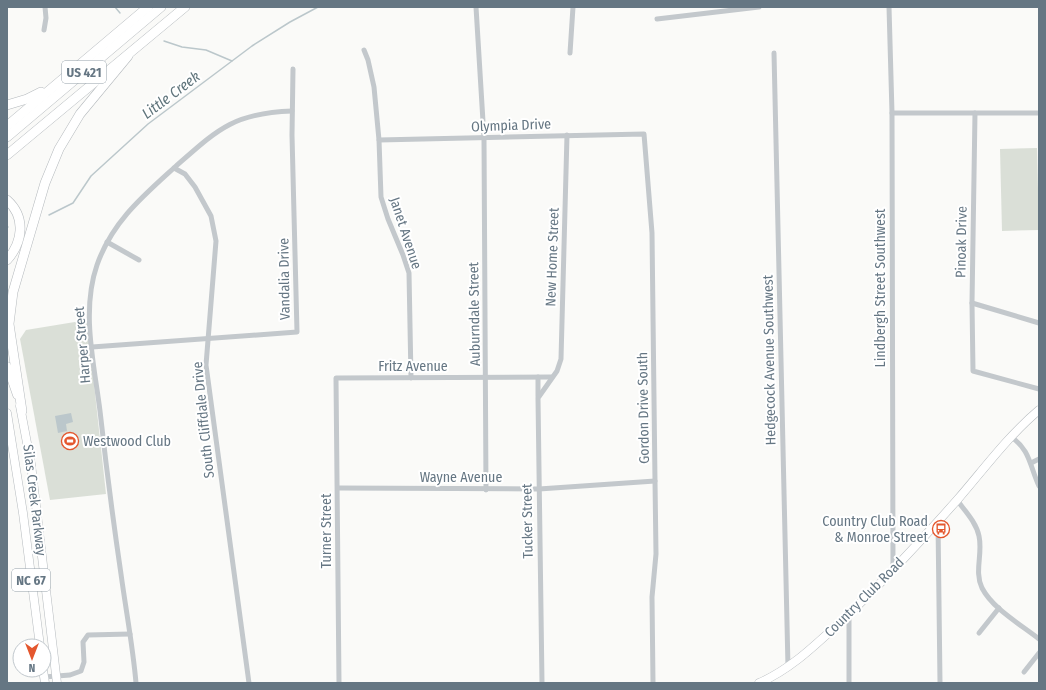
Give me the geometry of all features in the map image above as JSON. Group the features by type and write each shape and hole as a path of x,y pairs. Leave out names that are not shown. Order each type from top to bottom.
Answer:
{"highway":[{"path":"7,126 148,7"},
{"name":"US 421","path":"7,137 161,7"},
{"name":"US 421","path":"7,155 128,56 185,7"},
{"path":"22,411 9,324 11,300 25,250 49,172 59,149 80,114 128,56"},
{"path":"7,105 27,99 55,84"},
{"path":"7,200 16,211 21,227 17,244 7,260"}],"main road":[{"name":"Silas Creek Parkway","path":"7,366 22,411 57,679"},
{"name":"Country Club Road","path":"759,683 788,667 807,653 848,615 894,569 957,500 1011,437 1039,410"},
{"name":"Silas Creek Parkway","path":"7,414 23,513 39,638"}],"street":[{"path":"44,30 46,18 45,7"},
{"name":"Auburndale Street","path":"476,7 484,138 487,378 486,490"},
{"path":"570,53 574,7"},
{"path":"657,19 713,10 759,7"},
{"name":"Lindbergh Street Southwest","path":"889,7 892,113 894,569"},
{"name":"Janet Avenue","path":"364,50 368,60 374,87 379,140 381,197 388,219 403,255 408,273 411,378"},
{"name":"Hedgecock Avenue Southwest","path":"774,53 788,667"},
{"name":"Vandalia Drive","path":"92,347 297,332 292,111 293,69"},
{"name":"Harper Street","path":"136,683 92,347 90,320 92,284 97,266 108,242 120,221 132,205 204,141 237,120 257,114 292,111"},
{"path":"892,113 1039,113"},
{"name":"Pinoak Drive","path":"975,113 972,303 973,372 1039,390"},
{"name":"Olympia Drive","path":"379,140 644,134"},
{"name":"Gordon Drive South","path":"644,134 652,226 656,481 656,554 652,597 653,683"},
{"name":"New Home Street","path":"552,377 557,371 561,359 563,338 562,272 566,201 567,135"},
{"name":"South Cliffdale Drive","path":"174,168 185,174 195,187 211,216 216,241 216,262 207,371 249,683"},
{"path":"108,242 139,260"},
{"path":"972,303 1039,322"},
{"path":"538,377 552,377"},
{"name":"Fritz Avenue","path":"336,378 538,377"},
{"name":"Tucker Street","path":"538,377 542,683"},
{"path":"538,398 552,377"},
{"name":"Turner Street","path":"336,378 339,683"},
{"path":"1011,437 1022,445 1031,463 1039,486"},
{"path":"1031,463 1039,459"},
{"name":"Wayne Avenue","path":"338,488 539,490 656,481"},
{"path":"957,500 978,531 980,547 978,567 979,581 985,593 999,608 1039,638"},
{"path":"938,521 940,683"},
{"path":"979,633 999,608"},
{"path":"848,615 849,683"},
{"path":"57,679 81,671 84,662 83,642 88,636 130,634"},
{"path":"1024,672 1039,652"}],"shaded area":[{"path":"1037,148 1039,230 1002,231 1000,149"},
{"name":"Westwood Club","path":"87,320 106,494 50,500 20,339 26,330"},
{"path":"71,413 73,422 66,424 67,431 58,433 55,416"}],"waterway":[{"path":"115,7 120,13"},
{"name":"Little Creek","path":"49,215 73,203 91,176 148,124 252,46 290,22 318,7"},
{"path":"164,41 182,47 206,50 232,61"}],"place":[{"name":"Westwood Club","path":"70,441"},
{"name":"Country Club Road & Monroe Street","path":"941,529"}]}
